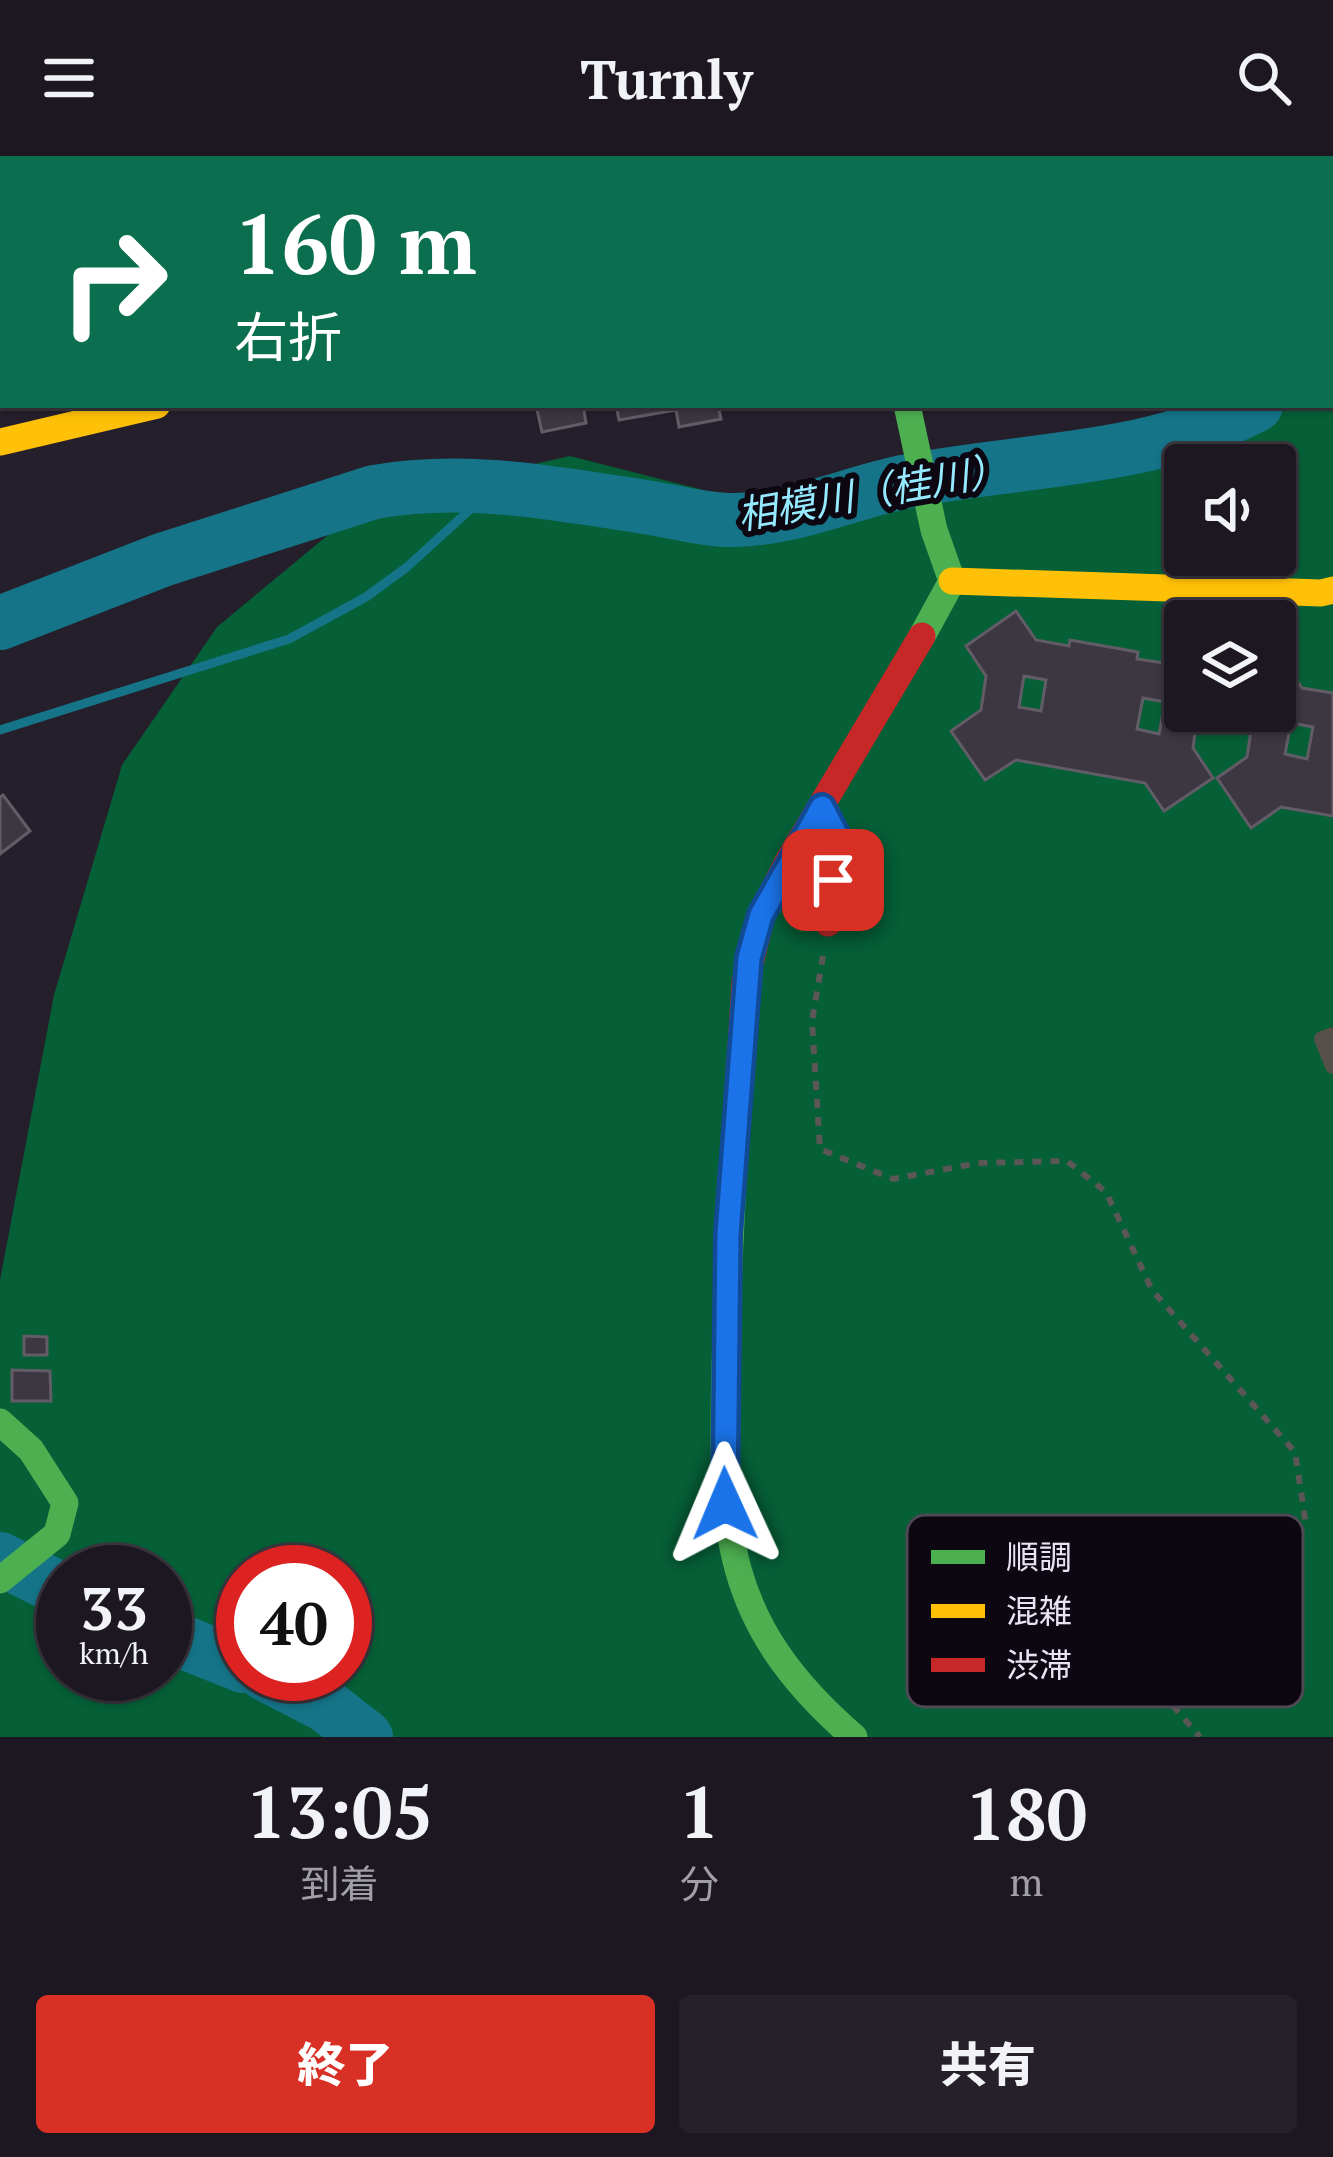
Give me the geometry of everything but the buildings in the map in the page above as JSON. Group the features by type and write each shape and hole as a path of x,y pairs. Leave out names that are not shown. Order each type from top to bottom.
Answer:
{"street":[{"path":"0,442 144,408"},
{"path":"854,1737 825,1713 783,1665 750,1604 732,1554 725,1504 728,1234 749,958 761,915 952,581 934,530 908,411"},
{"path":"952,581 1333,590"},
{"path":"822,807 837,836 828,923"},
{"path":"0,1422 31,1450 65,1503 57,1534 1,1580"}],"lane":[{"path":"1333,1035 1322,1039 1333,1066"}],"path":[{"path":"828,923 812,1021 820,1150 893,1179 978,1163 1067,1161 1106,1192 1152,1289 1295,1452 1303,1527"},
{"path":"1174,1707 1200,1737"}],"green space":[{"path":"1189,408 1333,408 1333,1737 0,1737 0,1280 54,995 122,765 217,627 369,501 570,456 805,516 1092,462"}],"waterway":[{"name":"相模川（桂川）","path":"0,623 162,560 374,492 408,487 510,488 713,519 757,519 903,482 1128,449 1214,424 1249,408"},
{"path":"0,730 289,639 366,597 407,567 498,484"},
{"name":"相模川（桂川）","path":"0,1559 36,1577"},
{"name":"相模川（桂川）","path":"192,1646 216,1655"},
{"name":"相模川（桂川）","path":"317,1701 366,1737"}],"traffic: fast":[{"path":"908,408 934,530 952,581 922,636"},
{"path":"737,1107 725,1364 729,1524 738,1569 777,1653 810,1695 854,1737"},
{"path":"0,1422 31,1450 65,1503 57,1534 0,1580"}],"traffic: slow":[{"path":"0,442 144,408"},
{"path":"952,581 1333,590"}],"traffic: jam":[{"path":"737,1107 745,983 763,911 922,636"},
{"path":"822,807 837,836 828,923"}],"route":[{"path":"725,1504 728,1234 749,958 761,915 781,873 822,807 837,836 833,880"}]}
